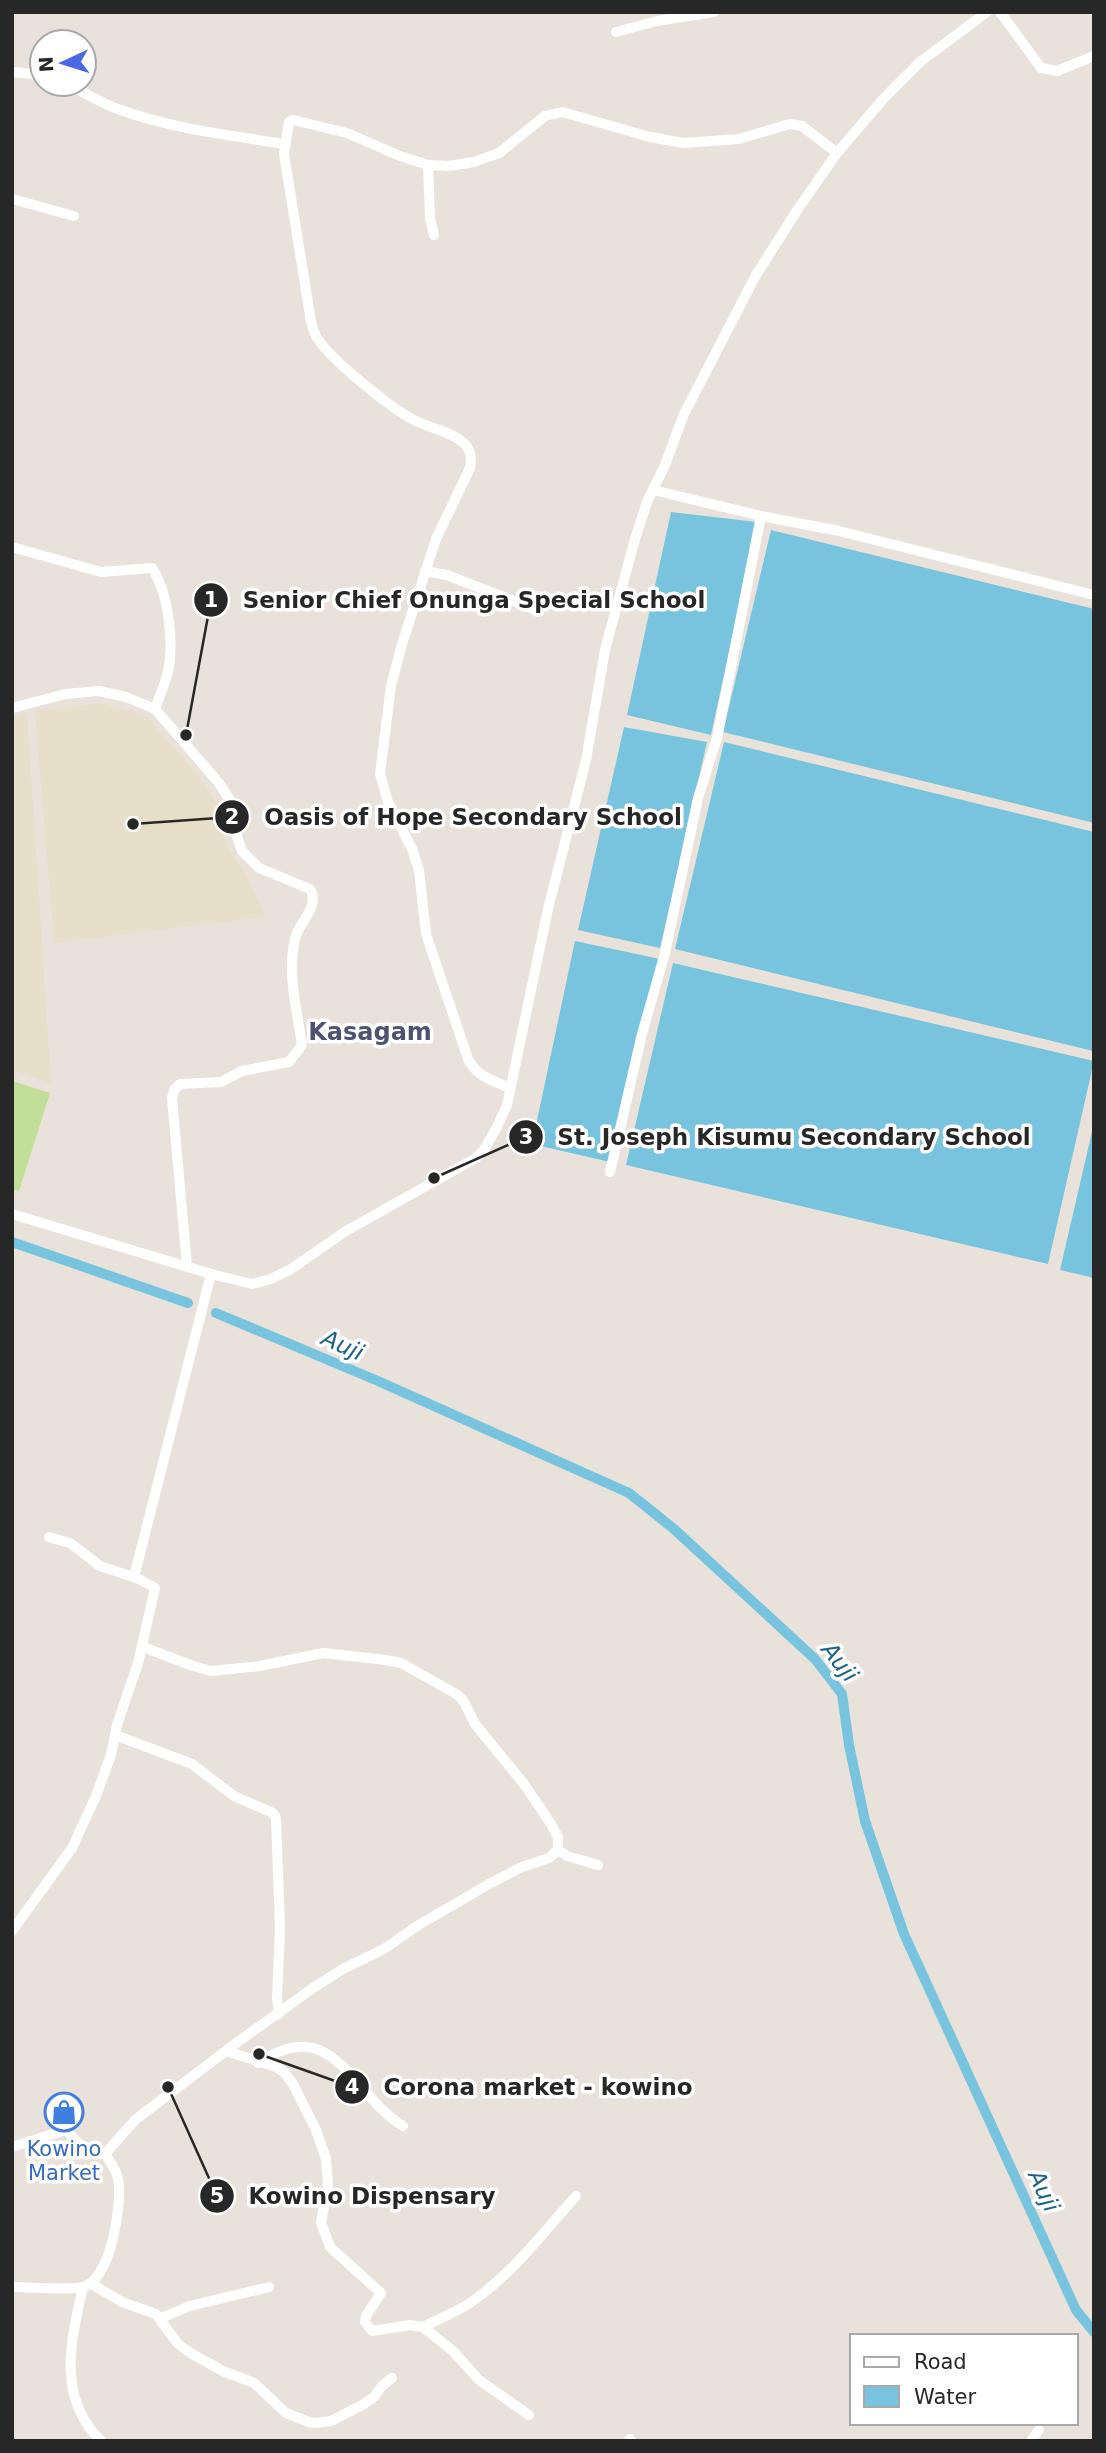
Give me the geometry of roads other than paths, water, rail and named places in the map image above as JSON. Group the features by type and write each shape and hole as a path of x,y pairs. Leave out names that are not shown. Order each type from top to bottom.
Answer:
{"street":[{"path":"615,32 657,21 714,12"},
{"path":"12,1214 211,1274 253,1284 291,1269 354,1226 476,1158 483,1151 507,1105 548,909 586,760 605,650 635,539 684,414 740,304 798,209 837,153 884,98 920,62 987,12"},
{"path":"1000,12 1041,68 1057,71 1094,56"},
{"path":"92,98 121,111 192,129 284,144"},
{"path":"510,1088 472,1069 430,949 423,918 419,870 412,849 388,802 380,774 391,686 436,539 470,468 470,451 464,443 451,435 411,419 392,406 316,337 310,315 284,154 289,122 293,120 348,133 428,165 448,166 474,162 499,153 545,116 562,112 650,137 684,143 739,139 790,124 802,126 837,153"},
{"path":"428,165 430,218 434,235"},
{"path":"12,199 74,216"},
{"path":"653,490 761,516 839,531 1094,595"},
{"path":"610,1172 642,1034 665,953 698,798 717,738 761,516"},
{"path":"12,547 101,572 152,568 160,580 170,621 168,671 155,709"},
{"path":"425,571 447,575 539,611"},
{"path":"12,708 65,694 99,691 126,697 155,709 231,802 231,820 242,851 259,868 310,889 314,896 306,918 295,936 292,964 302,1045 289,1062 242,1071 221,1082 180,1084 174,1090 172,1098 187,1266"},
{"path":"134,1577 211,1274"},
{"path":"12,1931 72,1848 106,1772 143,1647 155,1588 134,1577 100,1566 71,1544 49,1537"},
{"path":"12,2147 66,2130 89,2154 105,2154 135,2120 325,1981 384,1949 437,1914 514,1870 550,1858 558,1850 558,1837 551,1824 524,1784 475,1724 464,1702 458,1695 401,1662 323,1653 260,1666 211,1671 143,1647"},
{"path":"115,1735 192,1764 234,1796 265,1809 276,1818 280,1929 277,1999 279,2014"},
{"path":"558,1850 567,1857 598,1865"},
{"path":"258,2063 286,2048 308,2047 323,2051 353,2076 386,2116 403,2126"},
{"path":"226,2051 276,2067 284,2072 293,2084 316,2130 328,2170 321,2222 330,2247 381,2293 366,2316 367,2326 372,2331 410,2325 423,2327 453,2351 479,2380 529,2415"},
{"path":"101,2441 80,2416 71,2374 74,2327 87,2285 103,2269 114,2233 118,2177 105,2154"},
{"path":"423,2327 467,2305 503,2276 529,2252 576,2196"},
{"path":"12,2287 87,2285 122,2302 143,2308 160,2318 178,2344 192,2354 223,2371 254,2383 286,2413 309,2422 331,2421 364,2404 392,2378"},
{"path":"160,2318 190,2306 269,2287"},
{"path":"1031,2441 1039,2430"}],"water":[{"path":"671,512 757,522 711,735 627,715"},
{"path":"771,530 1094,609 1094,823 723,732"},
{"path":"624,727 707,742 660,948 578,930"},
{"path":"724,742 1094,832 1093,1051 675,949"},
{"path":"575,941 660,959 610,1162 532,1144"},
{"path":"673,963 1094,1061 1048,1264 626,1165"},
{"path":"1094,1123 1094,1278 1060,1270"}],"waterway":[{"name":"Auji","path":"12,1242 188,1303"},
{"name":"Auji","path":"216,1313 378,1381 629,1493 674,1529 815,1659 842,1694 849,1745 865,1821 904,1934 1076,2310 1094,2332"}],"place":[{"name":"Senior Chief Onunga Special School","path":"186,735"},
{"name":"Oasis of Hope Secondary School","path":"133,824"},
{"name":"St. Joseph Kisumu Secondary School","path":"434,1178"},
{"name":"Corona market - kowino","path":"259,2054"},
{"name":"Kowino Dispensary","path":"168,2087"},
{"name":"Kowino Market","path":"64,2112"}],"district":[{"name":"Kasagam","path":"370,1032"}]}
